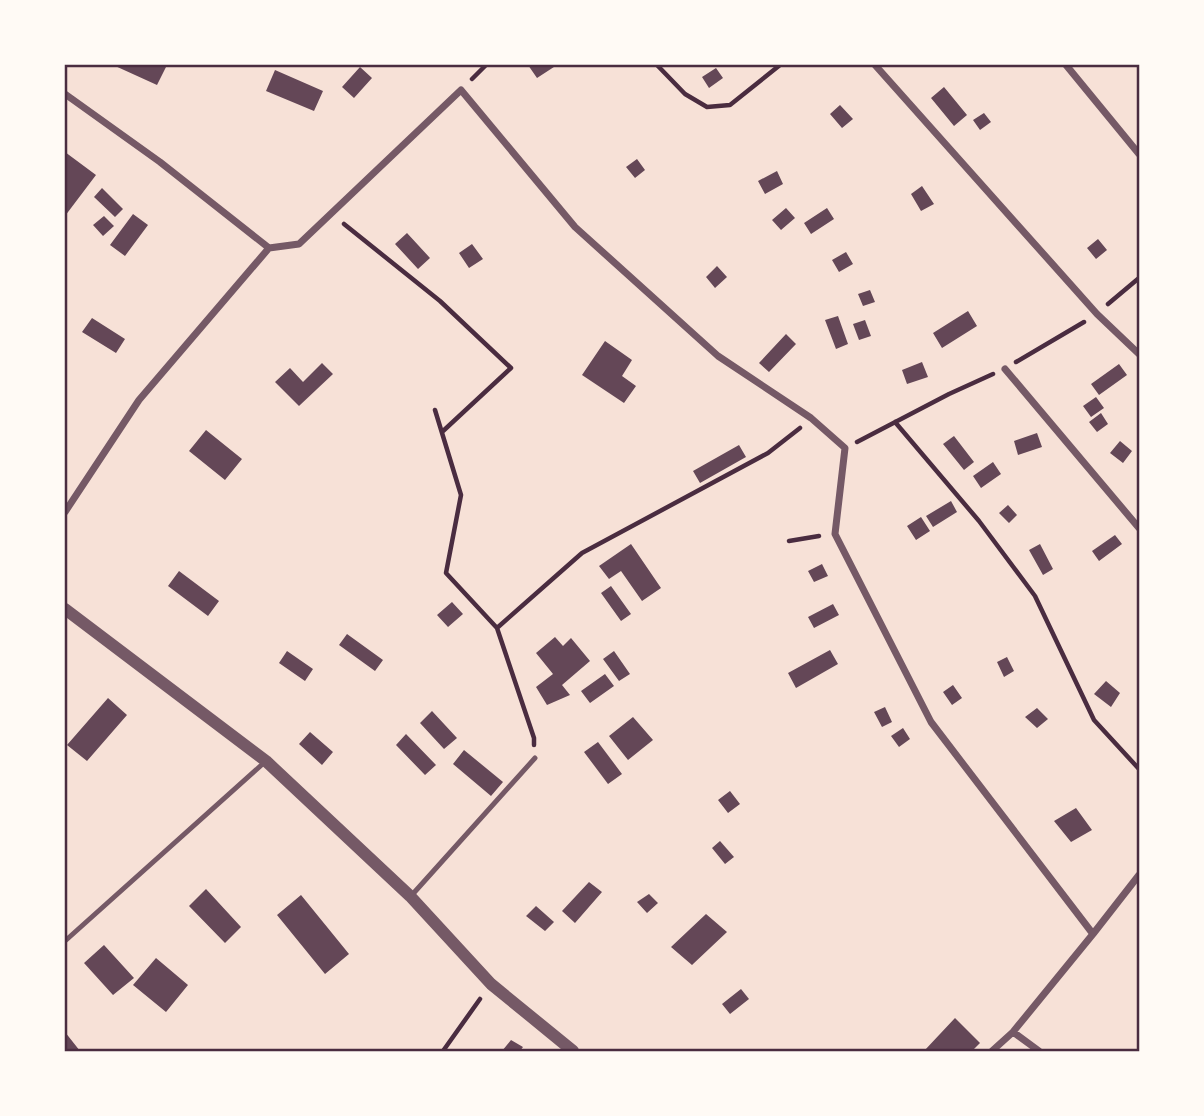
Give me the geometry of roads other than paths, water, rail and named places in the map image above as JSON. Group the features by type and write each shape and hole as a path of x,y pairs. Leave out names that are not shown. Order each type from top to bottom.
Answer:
{"street":[{"path":"875,65 1097,314 1139,354"},
{"path":"1066,65 1139,154"},
{"path":"65,512 139,400 269,248 299,244 461,90 575,227 718,356 811,418 845,448 835,534 931,722 1093,934"},
{"path":"65,94 160,162 269,248"},
{"path":"1005,369 1139,527"},
{"path":"65,609 266,761 410,896 491,984 573,1051"},
{"path":"992,1051 1013,1032 1139,875"},
{"path":"1013,1032 1039,1051"}],"lane":[{"path":"410,896 536,758"},
{"path":"65,941 266,761"}]}
